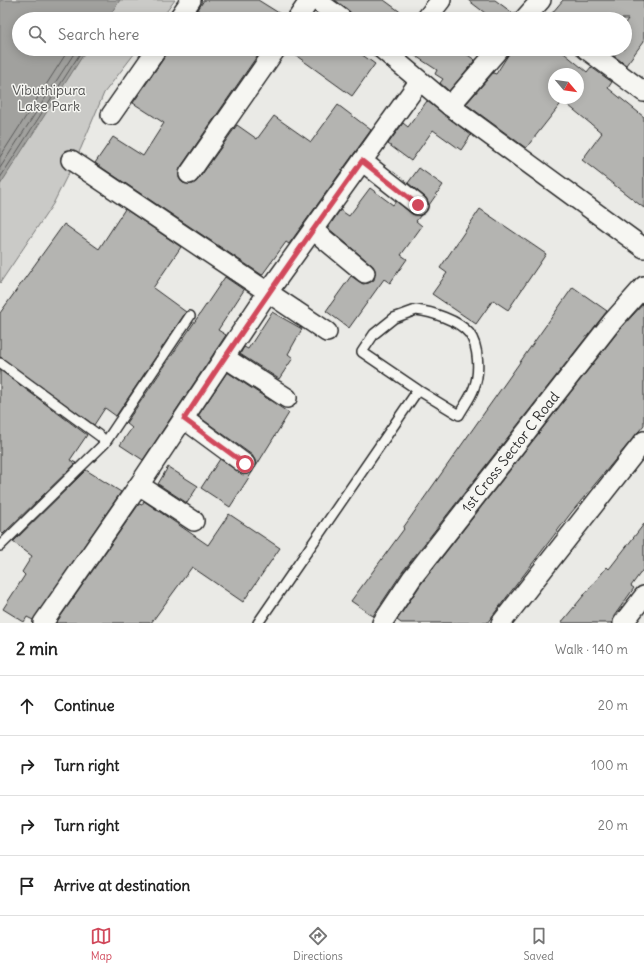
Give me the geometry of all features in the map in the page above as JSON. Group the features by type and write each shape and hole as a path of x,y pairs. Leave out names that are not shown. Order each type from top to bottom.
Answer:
{"street":[{"path":"183,12 191,0"},
{"path":"302,12 310,0"},
{"path":"316,0 332,12"},
{"path":"432,12 441,0"},
{"path":"530,12 540,0"},
{"path":"111,115 152,56"},
{"path":"189,174 271,56"},
{"path":"396,56 419,82 644,248"},
{"path":"450,106 493,56"},
{"path":"595,56 644,92"},
{"path":"43,623 184,419 268,292 419,82"},
{"path":"71,160 328,332"},
{"path":"362,161 418,205"},
{"path":"313,230 365,273"},
{"name":"1st Cross Sector C Road","path":"382,623 417,572 612,322 644,286"},
{"path":"224,357 287,398"},
{"path":"184,419 245,464"},
{"path":"501,623 644,441"},
{"path":"139,485 194,521"},
{"path":"623,623 644,596"}],"lane":[{"path":"416,310 433,312 451,321 469,333 475,347 478,369 474,388 459,415 418,390 362,352 374,334 394,318 416,310"},
{"path":"0,546 105,443 190,316"},
{"path":"0,363 101,437 105,443"},
{"path":"258,623 418,390"}],"green space":[{"name":"Vibuthipura Lake Park","path":"0,0 175,0 166,12 12,12 12,56 133,56 104,93 81,148 53,204 0,283"}],"water":[{"path":"0,0 120,0 112,12 12,12 12,56 83,56 0,185"}],"building":[{"path":"204,0 258,0 277,12 196,12"},
{"path":"335,0 384,0 400,12 350,12"},
{"path":"468,0 495,0 511,12 484,12"},
{"path":"563,0 644,0 644,41 626,65 614,56 632,56 632,12 553,12"},
{"path":"165,56 257,56 180,168 179,178 183,183 193,184 198,180 237,125 257,139 274,116 311,142 338,105 371,130 289,244 286,242 262,275 95,163 113,137 143,156 164,123 133,103"},
{"path":"297,56 364,56 375,64 352,96"},
{"path":"416,56 469,56 475,60 449,91 440,83 443,79 435,74 437,70"},
{"path":"508,56 568,56 582,68 548,68 548,104 561,104 526,148 466,104 493,73 496,74"},
{"path":"591,67 612,82 608,88 644,117 644,208 582,160 602,133 567,104 584,104 584,70 587,72"},
{"path":"427,101 471,135 461,150 433,130 411,161 388,144 403,123 408,127"},
{"path":"419,168 443,185 429,205 425,197 408,183"},
{"path":"370,188 393,205 396,201 412,214 421,215 416,221 422,226 401,255 407,259 390,283 384,279 349,328 326,311 351,276 363,284 368,283 374,280 375,270 372,265 328,228 340,210 349,216"},
{"path":"125,209 181,247 153,288 186,312 116,416 105,408 94,425 0,357 0,313 64,224 99,249"},
{"path":"480,209 546,254 508,310 493,300 476,324 432,294 447,273 440,268"},
{"path":"225,277 244,290 218,330 226,335 143,460 120,445 132,428 126,423"},
{"path":"573,287 607,311 403,571 373,616 351,601 404,529 403,528"},
{"path":"644,303 644,425 571,513 487,623 401,623 397,620 421,584 620,329"},
{"path":"272,312 302,329 288,354 293,358 279,379 240,354 244,347 248,349"},
{"path":"0,370 87,435 70,460 76,463 3,534 0,532"},
{"path":"227,372 289,413 255,468 255,460 252,455 198,416"},
{"path":"220,459 243,475 253,471 230,507 201,488"},
{"path":"168,467 198,486 187,503 158,484"},
{"path":"86,470 121,492 33,620 27,617 24,622 3,609 25,575 22,572 32,556 13,542"},
{"path":"144,501 208,545 229,514 280,548 243,602 192,567 151,623 56,623 139,504 142,505"},
{"path":"644,524 644,568 631,586 634,588 614,616 612,623 561,623 607,567 609,569"}],"route":[{"path":"245,464 184,419 224,357 268,292 362,161 418,205"}]}
